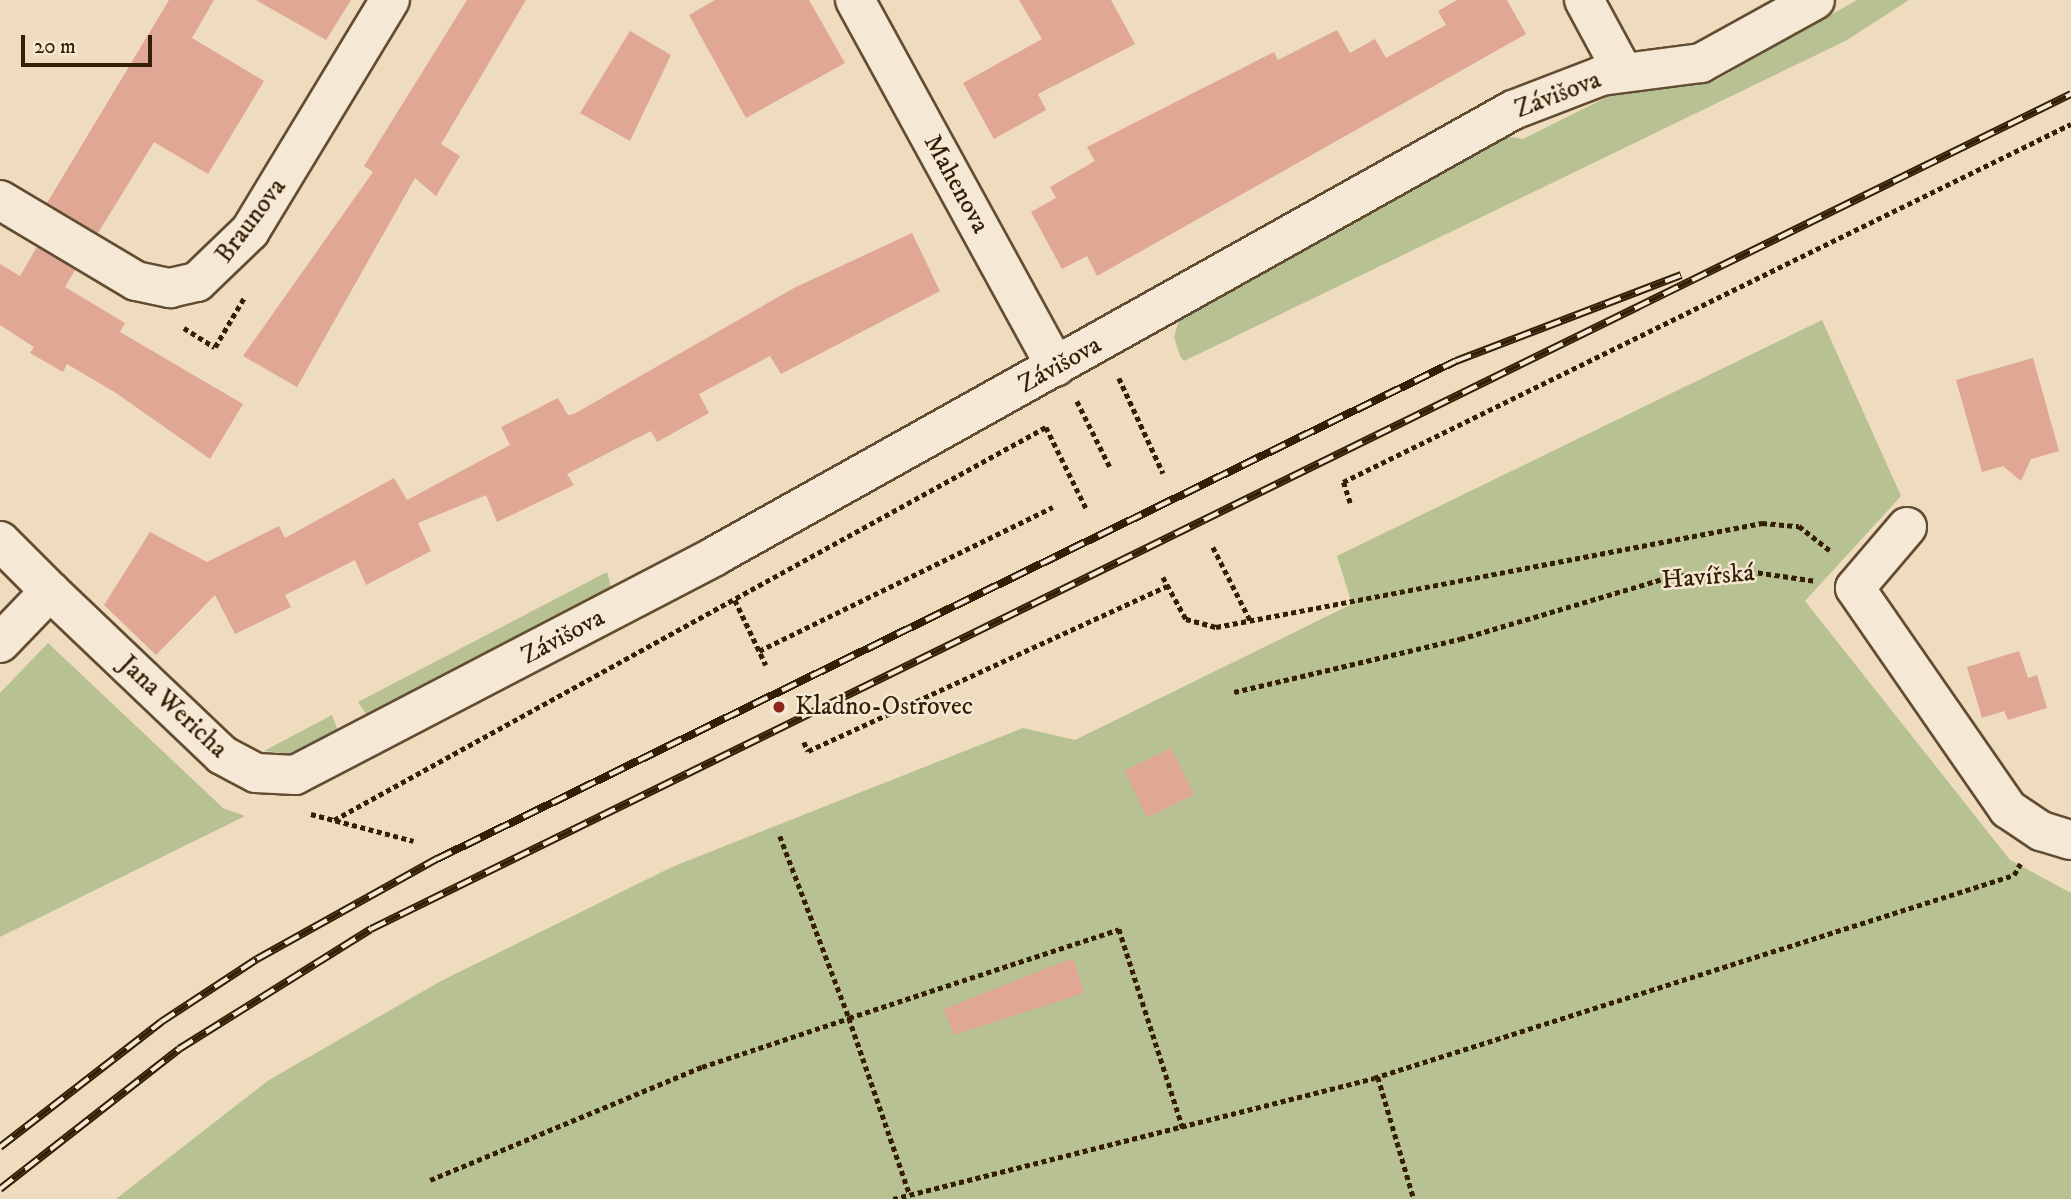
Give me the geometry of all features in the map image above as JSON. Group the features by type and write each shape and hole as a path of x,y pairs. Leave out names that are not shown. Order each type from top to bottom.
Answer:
{"street":[{"name":"Braunova","path":"0,200 136,281 170,288 197,282 250,231 390,0"},
{"name":"Mahenova","path":"855,0 1063,378"},
{"path":"1584,0 1623,72"},
{"name":"Závišova","path":"316,767 1063,378 1513,110 1623,72 1701,63 1815,0"},
{"path":"1907,527 1855,588 1995,793 2056,835"},
{"name":"Jana Wericha","path":"0,541 238,766 275,777 316,767"},
{"path":"0,643 50,591"}],"path":[{"path":"1350,503 1343,482 2071,124"},
{"path":"1114,369 1163,473"},
{"path":"1063,378 1111,470"},
{"path":"1041,416 1087,510"},
{"path":"334,820 1046,427"},
{"path":"759,651 1054,507"},
{"name":"Havířská","path":"1163,577 1181,613 1196,624 1250,620 1762,523 1799,526 1834,554"},
{"path":"1213,547 1250,620"},
{"name":"Havířská","path":"1234,692 1460,639 1673,576 1741,570 1855,588"},
{"path":"804,743 808,751 1167,586"},
{"path":"893,1199 1378,1077 2014,875 2056,835"},
{"path":"780,836 849,1018 911,1195"},
{"path":"430,1180 702,1067 1119,929 1183,1128"},
{"path":"1378,1077 1414,1199"}],"green space":[{"path":"1857,0 1909,0 1847,40 1184,361 1180,356 1174,337 1181,313 1500,135 1523,139 1609,96 1713,82"},
{"path":"1822,320 1901,496 1805,601 2010,860 2071,893 2071,1199 116,1199 269,1080 441,981 672,867 1023,728 1075,740 1352,604 1337,556"},
{"path":"607,572 613,595 368,717 358,702"},
{"path":"48,643 223,808 245,816 0,937 0,693"},
{"path":"332,715 338,731 301,755 264,751"}],"building":[{"path":"169,0 214,0 192,38 264,81 208,174 154,142 98,233 47,203"},
{"path":"256,0 351,0 326,40"},
{"path":"467,0 526,0 441,144 460,156 436,196 415,178 297,387 243,356 373,172 364,166"},
{"path":"715,0 809,0 845,63 746,118 689,15"},
{"path":"1019,0 1111,0 1135,44 1038,94 1046,110 994,139 963,83 1042,39"},
{"path":"1457,0 1507,0 1526,34 1097,276 1087,256 1062,269 1031,212 1056,198 1050,187 1095,161 1087,147 1274,52 1278,60 1337,30 1350,53 1375,39 1386,58 1446,25 1438,11"},
{"path":"630,31 671,55 630,141 580,113"},
{"path":"912,233 940,291 781,374 770,356 699,394 709,413 657,442 651,431 567,474 574,485 497,522 486,495 418,523 431,551 366,585 355,560 285,595 291,607 235,634 215,595 156,655 104,605 150,532 207,562 279,526 285,538 394,478 407,500 510,445 501,427 558,398 568,415 574,414 794,288"},
{"path":"37,247 75,270 65,287 125,323 120,332 243,404 210,459 116,393 67,364 63,372 30,353 34,347 0,325 0,264 20,276"},
{"path":"2033,358 2059,451 2031,459 2021,481 2003,466 1982,472 1956,380"},
{"path":"2019,651 2028,678 2037,675 2047,708 2008,720 2004,711 1982,718 1967,667"},
{"path":"1171,748 1194,795 1147,818 1124,771"},
{"path":"1073,958 1084,993 954,1035 944,1009"}],"railway":[{"path":"0,1189 179,1049 371,929 2071,94"},
{"path":"0,1147 161,1022 257,959 437,859 1456,361 1681,275"}],"place":[{"name":"Kladno-Ostrovec","path":"779,707"}]}
